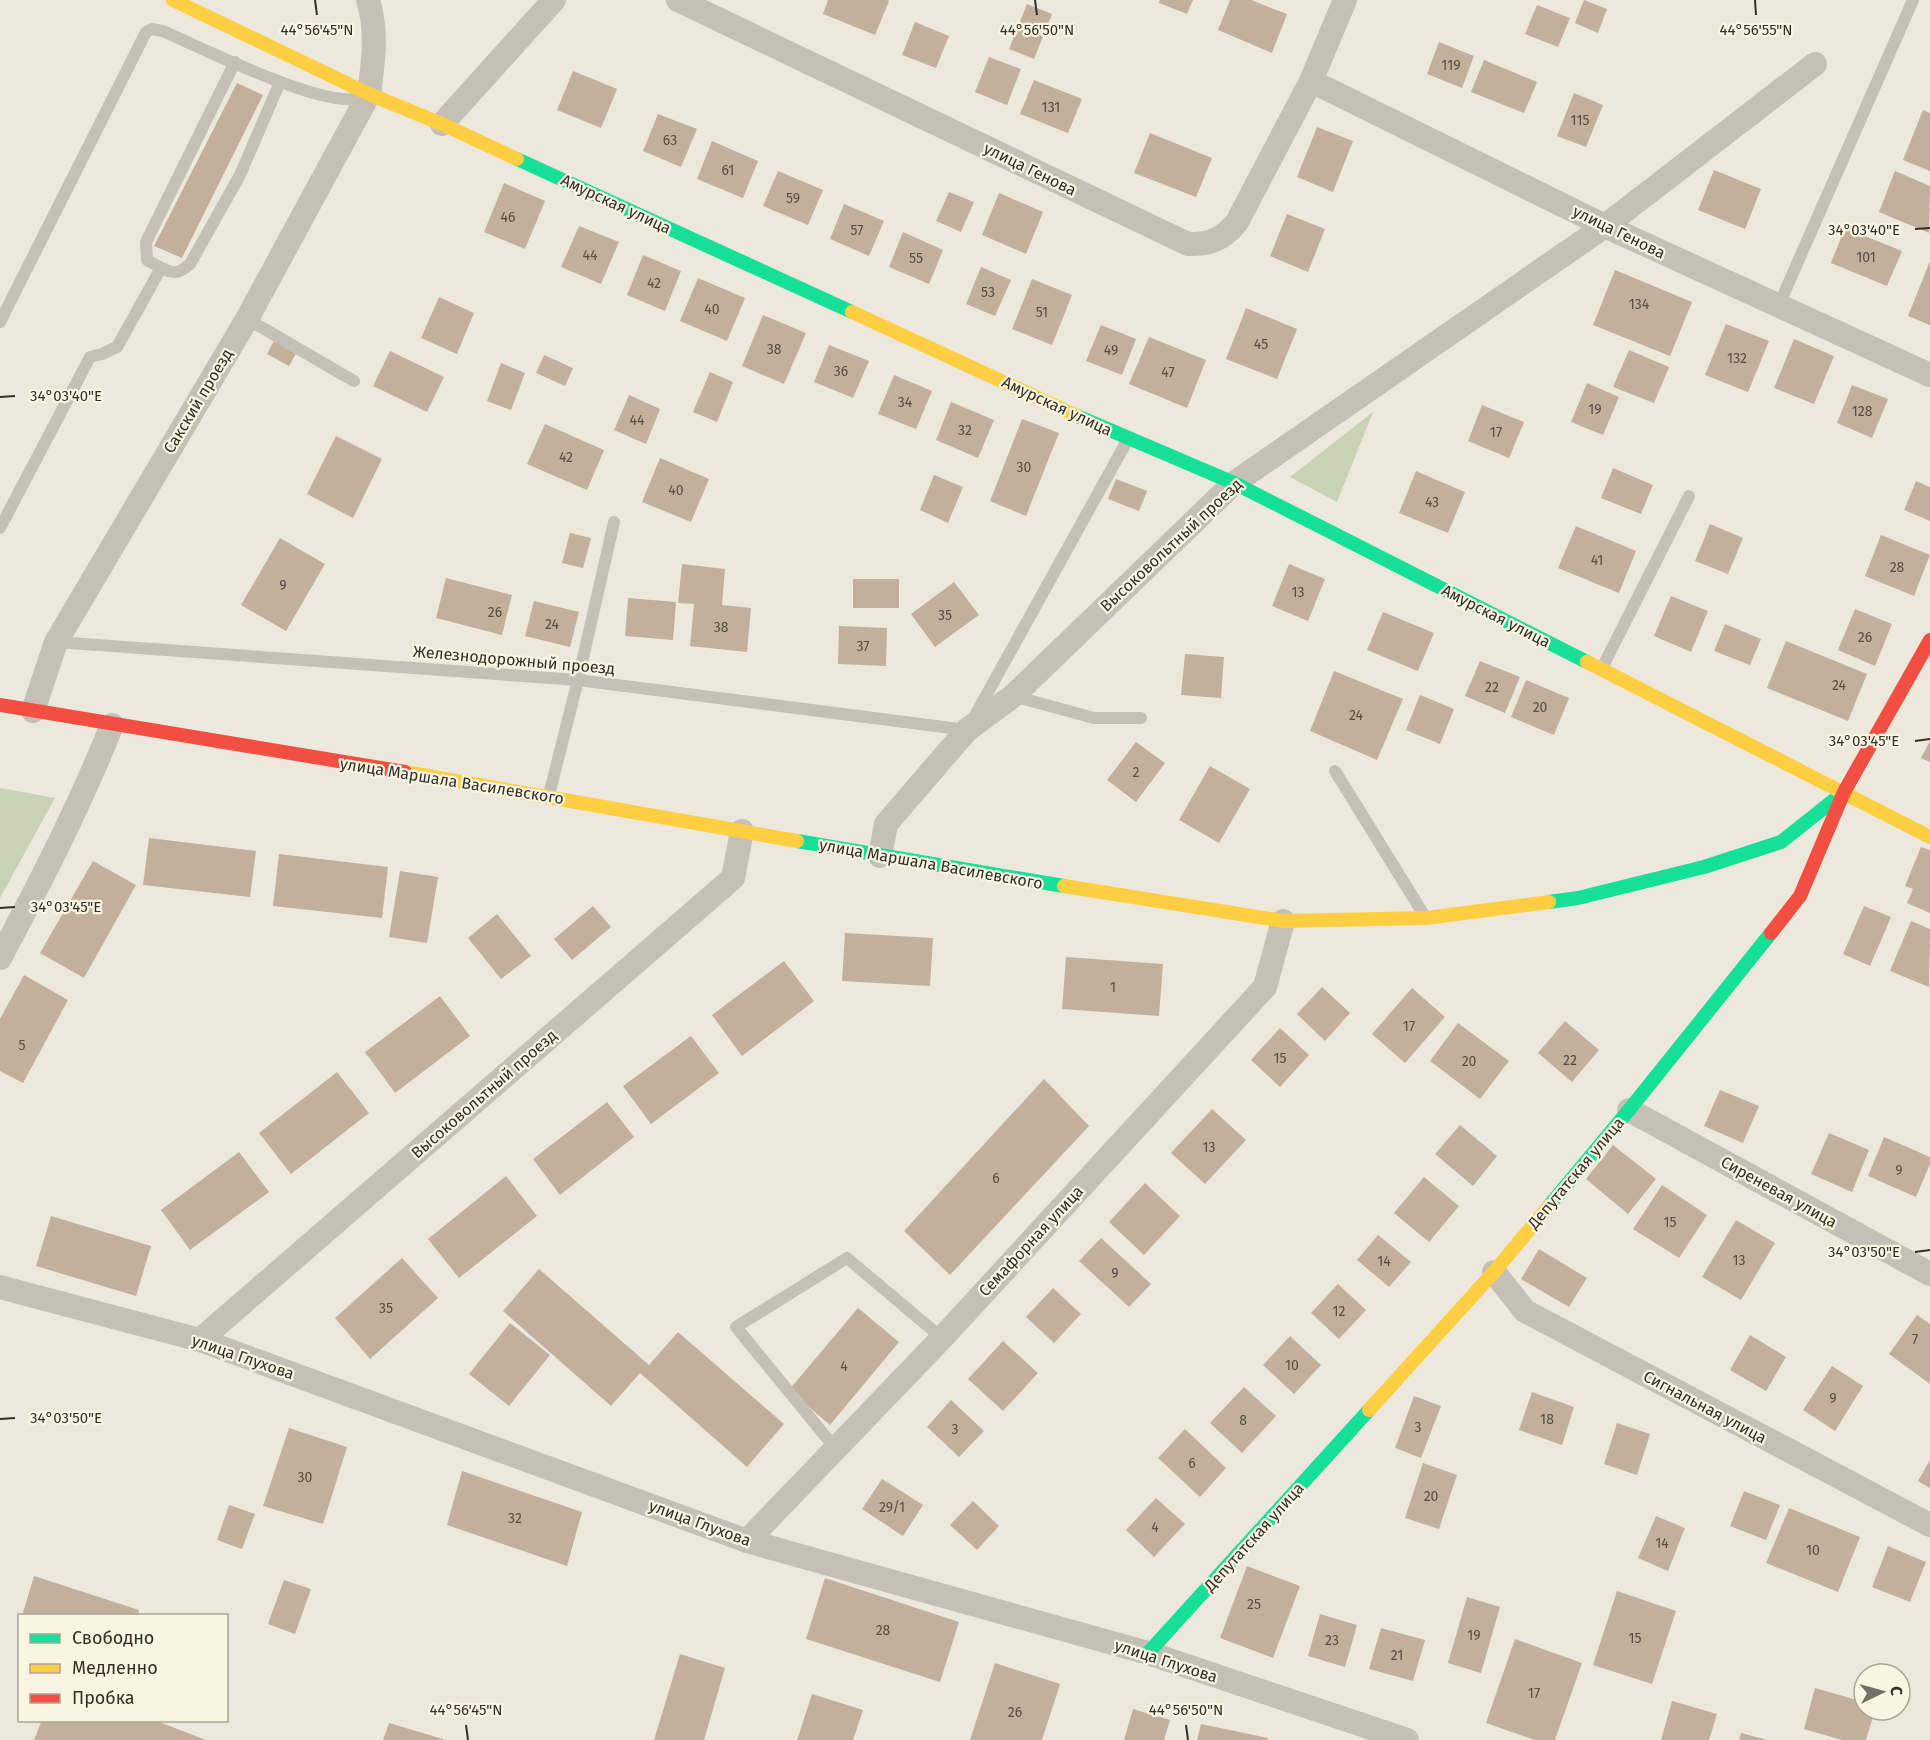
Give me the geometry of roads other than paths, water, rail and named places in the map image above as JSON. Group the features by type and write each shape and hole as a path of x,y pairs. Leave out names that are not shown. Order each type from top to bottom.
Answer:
{"street":[{"name":"Амурская улица","path":"173,0 369,94 442,124 1128,439 1234,483 1930,837"},
{"path":"368,0 372,15 374,56 369,94"},
{"path":"442,124 554,0"},
{"name":"улица Генова","path":"678,0 1188,244 1202,245 1216,241 1228,233 1237,222 1311,81 1345,0"},
{"name":"Высоковольтный проезд","path":"880,856 886,824 967,730 1013,696 1234,483 1605,226 1815,64"},
{"name":"улица Генова","path":"1311,81 1605,226 1930,375"},
{"name":"Сакский проезд","path":"33,711 56,642 247,319 369,94"},
{"name":"Депутатская улица","path":"1148,1653 1494,1272 1629,1110 1800,896 1844,792 1930,640"},
{"name":"улица Маршала Василевского","path":"0,705 549,796 880,856 1283,921 1426,918 1559,902 1704,867 1780,842 1844,792"},
{"path":"0,957 51,864 112,725"},
{"name":"Высоковольтный проезд","path":"200,1340 733,878 742,831"},
{"name":"Семафорная улица","path":"747,1541 942,1338 1265,987 1283,921"},
{"name":"Сиреневая улица","path":"1629,1110 1930,1274"},
{"name":"Сигнальная улица","path":"1494,1272 1525,1311 1930,1525"},
{"name":"улица Глухова","path":"0,1287 200,1340 747,1541 1148,1653 1407,1740"}],"lane":[{"path":"1778,307 1913,0"},
{"path":"0,322 146,32 152,29 163,31 280,82 337,99 350,100 369,94"},
{"path":"235,62 146,242 147,260 161,268 173,273 181,272 190,264 240,175 280,82"},
{"path":"0,528 86,363 90,357 117,346 161,268"},
{"path":"247,319 354,381"},
{"path":"967,730 1128,439"},
{"path":"1602,669 1689,496"},
{"path":"549,796 614,522"},
{"name":"Железнодорожный проезд","path":"56,642 578,680 967,730"},
{"path":"1013,696 1094,718 1141,718"},
{"path":"1335,771 1426,918"},
{"path":"835,1448 736,1327 847,1258 942,1338"}]}
